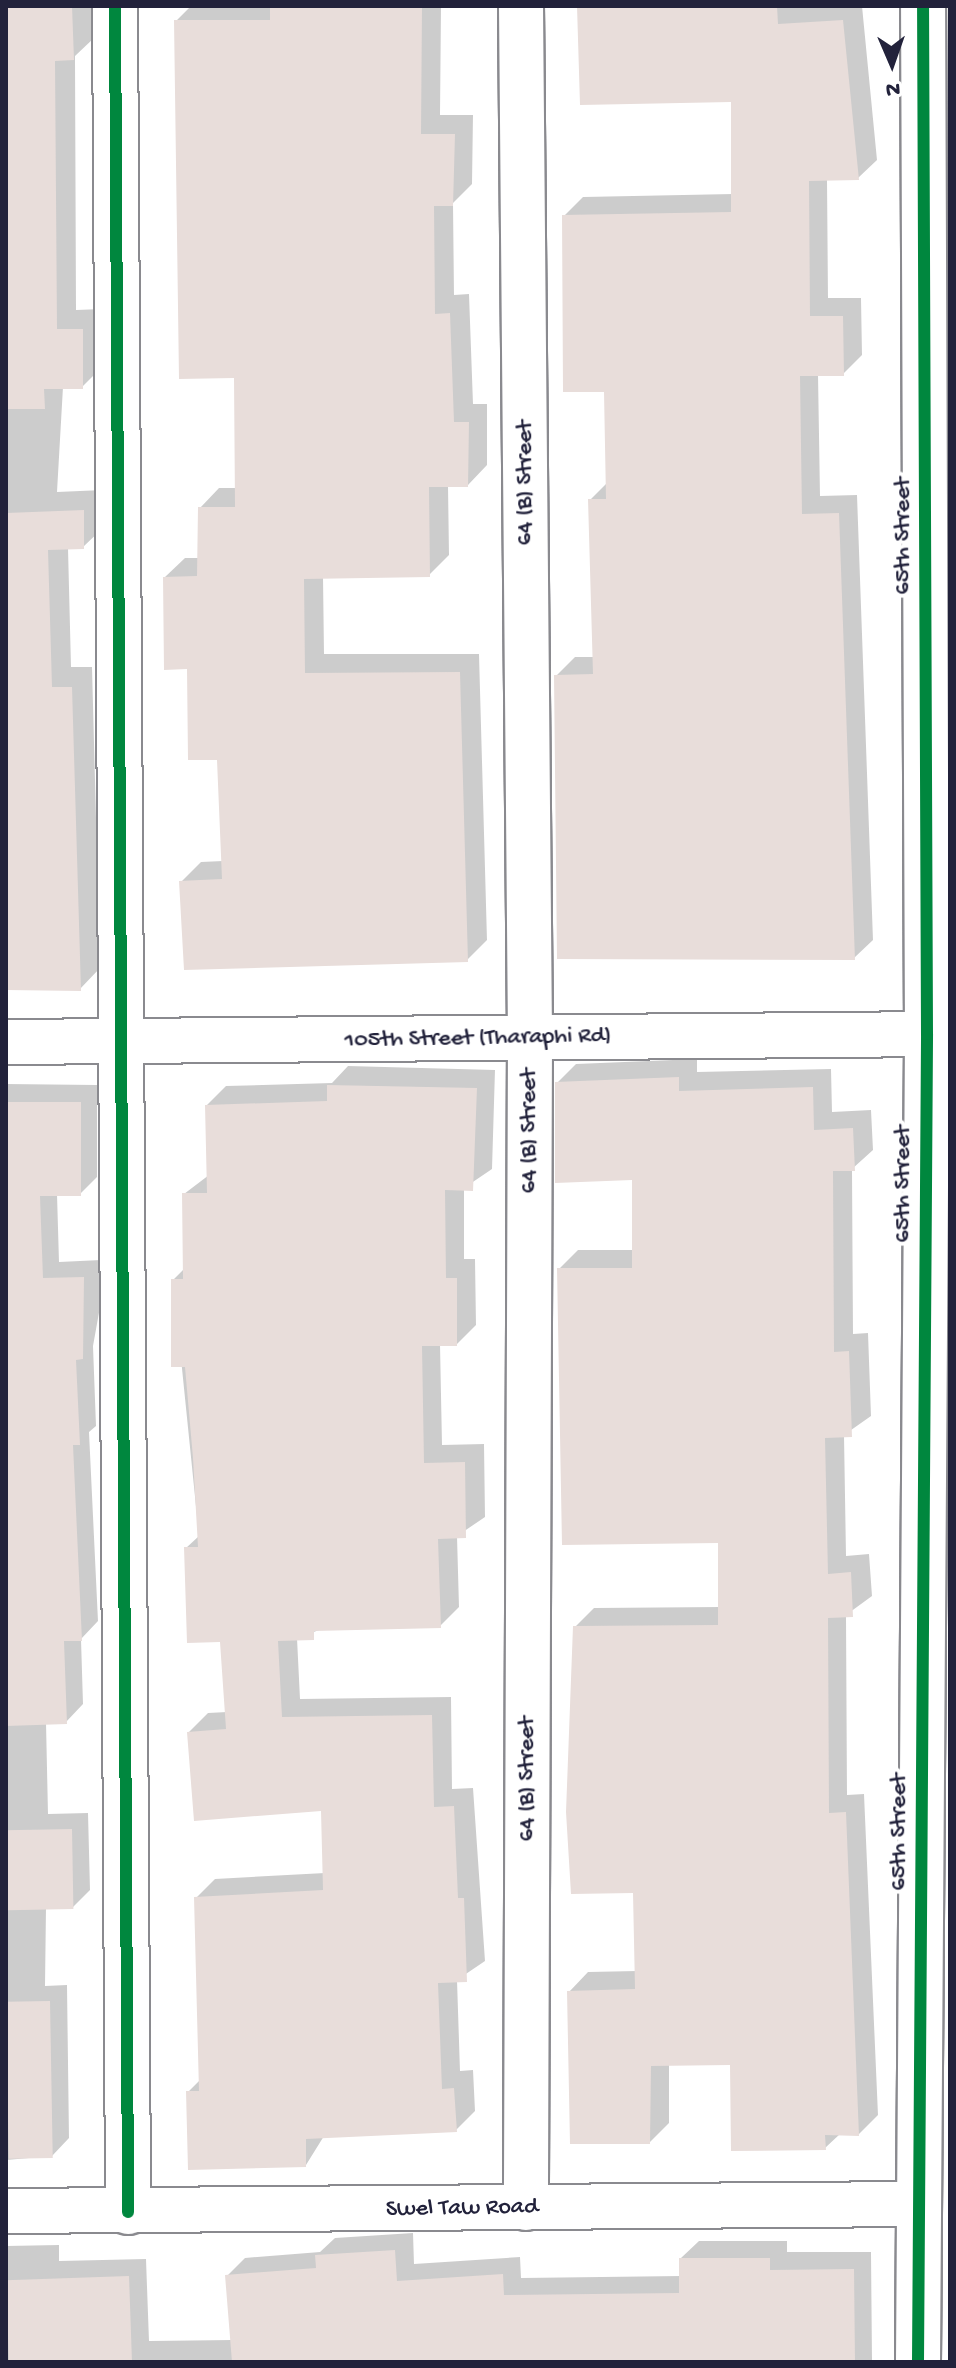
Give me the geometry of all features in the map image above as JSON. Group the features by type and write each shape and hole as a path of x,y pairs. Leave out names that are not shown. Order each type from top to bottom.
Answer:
{"street":[{"path":"115,6 128,2212"},
{"name":"64 (B) Street","path":"521,6 530,1039 526,2208"},
{"name":"65th Street","path":"918,2362 919,2204 936,1808 939,1034 937,230 923,6"},
{"name":"105th Street (Tharaphi Rd)","path":"6,1042 939,1034"},
{"name":"Swel Taw Road","path":"6,2211 919,2204"}],"building":[{"path":"6,6 72,6 74,60 55,61 57,329 83,329 83,389 44,389 45,409 6,409"},
{"path":"270,6 422,6 421,134 455,134 453,206 434,206 435,314 450,313 454,422 469,422 468,487 429,487 430,577 304,579 305,673 460,672 468,962 184,970 179,881 222,879 217,760 188,760 187,669 164,670 163,577 197,576 198,507 235,507 234,378 179,379 174,20 270,20"},
{"path":"577,6 777,6 778,24 843,20 859,180 809,181 810,316 843,316 844,376 800,376 802,514 839,513 855,960 557,959 554,675 593,674 588,499 606,499 604,392 563,392 562,215 731,212 731,102 580,105"},
{"path":"84,510 84,549 48,550 52,687 72,687 81,991 6,990 6,513"},
{"path":"679,1077 679,1091 813,1087 814,1130 853,1128 855,1171 833,1171 834,1352 849,1351 852,1437 825,1438 828,1574 851,1572 853,1617 828,1618 829,1813 846,1812 859,2136 825,2135 826,2150 731,2151 730,2065 651,2066 650,2144 570,2144 567,1991 635,1989 633,1893 571,1894 566,1812 573,1626 718,1625 718,1543 562,1545 557,1268 632,1268 632,1180 555,1183 555,1082"},
{"path":"327,1085 477,1088 473,1191 445,1190 446,1278 457,1278 457,1346 422,1346 424,1463 465,1462 466,1538 438,1539 441,1628 314,1631 314,1640 278,1641 282,1717 432,1715 434,1807 454,1806 458,1898 464,1898 467,1982 438,1983 442,2089 454,2088 457,2132 306,2139 306,2167 188,2170 186,2091 199,2091 194,1897 323,1890 321,1811 194,1821 187,1732 226,1729 220,1642 187,1643 184,1547 198,1547 193,1458 185,1367 171,1367 171,1279 183,1279 182,1193 207,1193 205,1105 327,1101"},
{"path":"6,1102 81,1102 81,1196 40,1196 43,1278 84,1277 83,1359 76,1360 80,1445 73,1445 82,1641 64,1641 67,1724 6,1726"},
{"path":"72,1829 73,1909 7,1910 6,1830"},
{"path":"50,2001 53,2158 9,2159 6,2002"},
{"path":"395,2250 397,2281 503,2274 504,2295 679,2293 679,2258 770,2258 770,2270 854,2269 855,2362 232,2362 225,2275 316,2268 315,2255"},
{"path":"129,2276 132,2362 9,2362 6,2280"}],"cycle path":[{"path":"115,6 128,2212"},
{"path":"918,2362 927,1034 923,6"}]}
